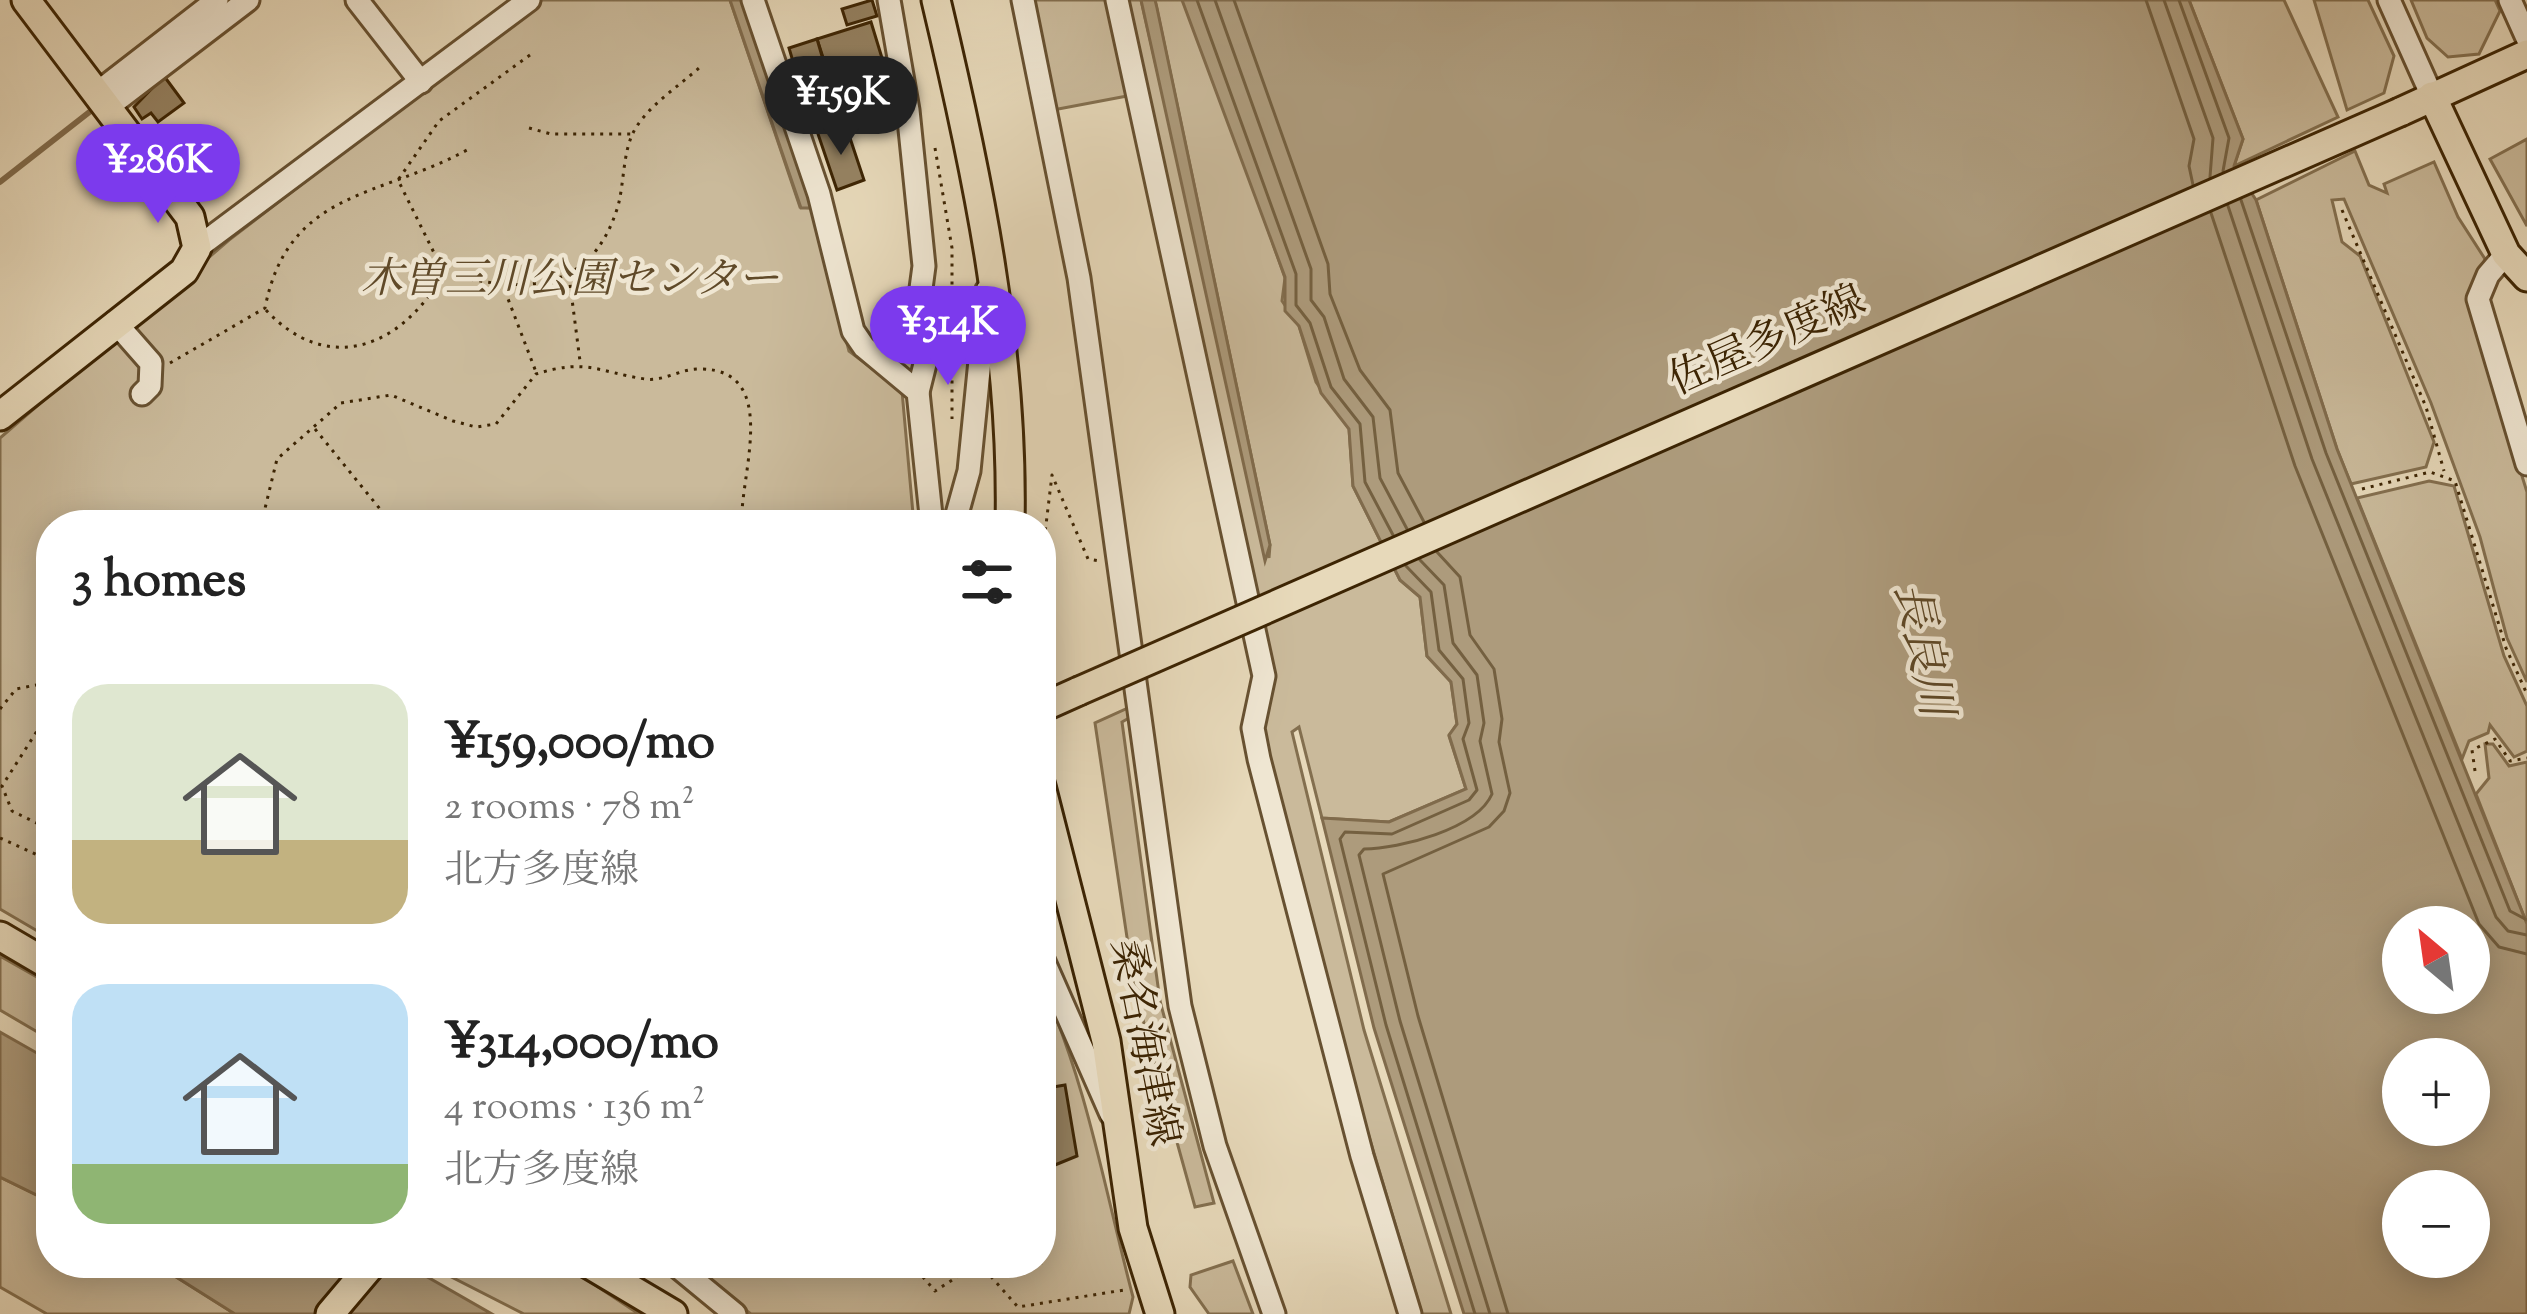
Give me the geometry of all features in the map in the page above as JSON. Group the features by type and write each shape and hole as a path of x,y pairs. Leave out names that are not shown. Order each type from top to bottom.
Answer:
{"main road":[{"path":"1,414 184,271 197,248 190,217 26,0"},
{"path":"937,0 990,260 1009,404 1010,510"},
{"name":"佐屋多度線","path":"1056,702 2527,54"},
{"path":"2443,91 2506,254 2527,277"},
{"name":"桑名海津線","path":"1056,846 1106,1041 1114,1120 1160,1314"},
{"path":"0,937 36,957"},
{"path":"330,1314 360,1278"},
{"path":"612,1278 673,1314"}],"street":[{"path":"102,100 218,0"},
{"path":"102,100 248,0"},
{"path":"357,0 421,82"},
{"path":"197,248 529,0"},
{"path":"754,0 820,194 854,331 881,363 918,392"},
{"path":"889,0 908,110 924,266 918,311 925,364 918,392 930,510"},
{"path":"1023,0 1079,278 1180,1006 1215,1146 1274,1314"},
{"path":"1117,0 1264,676 1253,728 1258,759 1362,1156 1410,1314"},
{"path":"2389,0 2443,91"},
{"path":"2510,0 2527,38"},
{"path":"2506,254 2488,275 2478,299 2527,464"},
{"path":"958,510 969,471 990,260"},
{"path":"116,322 147,353 152,373 142,394"},
{"path":"1056,989 1114,1120"},
{"path":"691,1278 735,1314"}],"path":[{"path":"398,180 439,121 530,55"},
{"path":"398,180 444,273 503,289 538,286 569,274 598,246 616,214 633,134 699,68"},
{"path":"529,128 551,134 633,134"},
{"path":"152,373 265,308 270,280 288,243 318,213 467,150"},
{"path":"2342,210 2426,407 2444,474 2455,481 2506,648 2527,694"},
{"path":"265,308 309,343 341,350 375,341 406,320 444,273"},
{"path":"569,274 570,311 581,364"},
{"path":"503,289 536,374"},
{"path":"263,510 277,459 341,403 371,394 391,395 476,427 496,424 536,374 581,364 648,380 699,368 725,374 750,406 752,443 741,510"},
{"path":"315,428 381,510"},
{"path":"2362,490 2444,474"},
{"path":"1048,510 1052,475 1088,559 1117,558"},
{"path":"0,709 16,689 36,685"},
{"path":"36,733 2,786 12,811 36,823"},
{"path":"2475,771 2472,750 2487,740 2495,739 2510,761 2527,758"},
{"path":"0,838 36,854"},
{"path":"924,1278 935,1291 955,1278"},
{"path":"992,1278 1018,1307 1150,1286"}],"green space":[{"name":"木曽三川公園センター","path":"542,0 730,0 800,207 812,208 849,351 902,391 913,510 36,510 36,930 0,909 0,438 229,240"},
{"path":"1030,0 1109,0 1127,96 1053,110"},
{"path":"1127,0 1141,0 1269,558 1155,0 1182,0 1191,11 1285,278 1282,301 1299,326 1316,382 1349,429 1353,486 1400,580 1420,597 1427,656 1451,682 1457,724 1449,736 1466,789 1389,822 1322,818 1299,727 1292,732 1364,1030 1451,1314 1422,1314 1339,1036 1262,728 1270,653"},
{"path":"2189,0 2284,0 2338,117 2234,166 2243,139"},
{"path":"2314,0 2368,0 2394,56 2384,93 2347,110"},
{"path":"2411,0 2495,0 2500,11 2479,54 2448,57 2427,38"},
{"path":"2527,139 2527,226 2490,159"},
{"path":"2355,151 2369,185 2387,193 2384,184 2434,162 2458,217 2485,259 2468,303 2527,492 2527,682 2507,638 2480,537 2431,403 2344,199 2332,200 2342,242 2360,256 2434,442 2426,467 2351,484 2256,200"},
{"path":"2429,481 2454,486 2504,656 2527,706 2527,751 2514,757 2490,725 2488,733 2469,741 2462,759 2357,498"},
{"path":"1128,708 1129,718 1122,722 1160,1001 1214,1203 1195,1207 1135,991 1095,723"},
{"path":"2485,744 2493,744 2509,766 2527,762 2527,924 2476,794 2489,778"},
{"path":"0,956 36,976 36,1031 0,1010"},
{"path":"1056,1018 1094,1138 1133,1297 1129,1314 751,1314 702,1278 1056,1278"},
{"path":"0,1177 36,1195 36,1278 178,1278 235,1314 47,1314 0,1287"},
{"path":"1233,1261 1253,1314 1209,1314 1190,1287 1191,1275"},
{"path":"453,1278 585,1278 639,1314 524,1314"}],"water":[{"path":"730,0 745,0 812,208 801,208"},
{"path":"1141,0 1155,0 1157,8 1270,545 1265,561"},
{"name":"長良川","path":"1182,0 2189,0 2243,139 2234,166 2256,200 2337,449 2527,924 2527,1314 1464,1314 1374,1028 1322,818 1389,822 1466,789 1449,735 1457,724 1451,682 1427,656 1420,597 1400,580 1353,486 1349,429 1321,393 1299,326 1285,311 1285,277"},
{"path":"0,1032 36,1052 36,1195 0,1177"},
{"path":"178,1278 429,1278 492,1314 235,1314"}],"building":[{"path":"872,0 877,16 847,25 842,9"},
{"path":"871,22 889,81 872,86 865,63 827,70 817,39"},
{"path":"817,39 832,90 804,99 789,48"},
{"path":"164,76 184,103 158,122 151,113 142,119 134,107"},
{"path":"830,127 834,137 848,132 864,180 837,190 817,131"},
{"path":"1065,1085 1077,1156 1056,1165 1056,1086"}],"waterway":[{"path":"0,182 92,110"}]}
